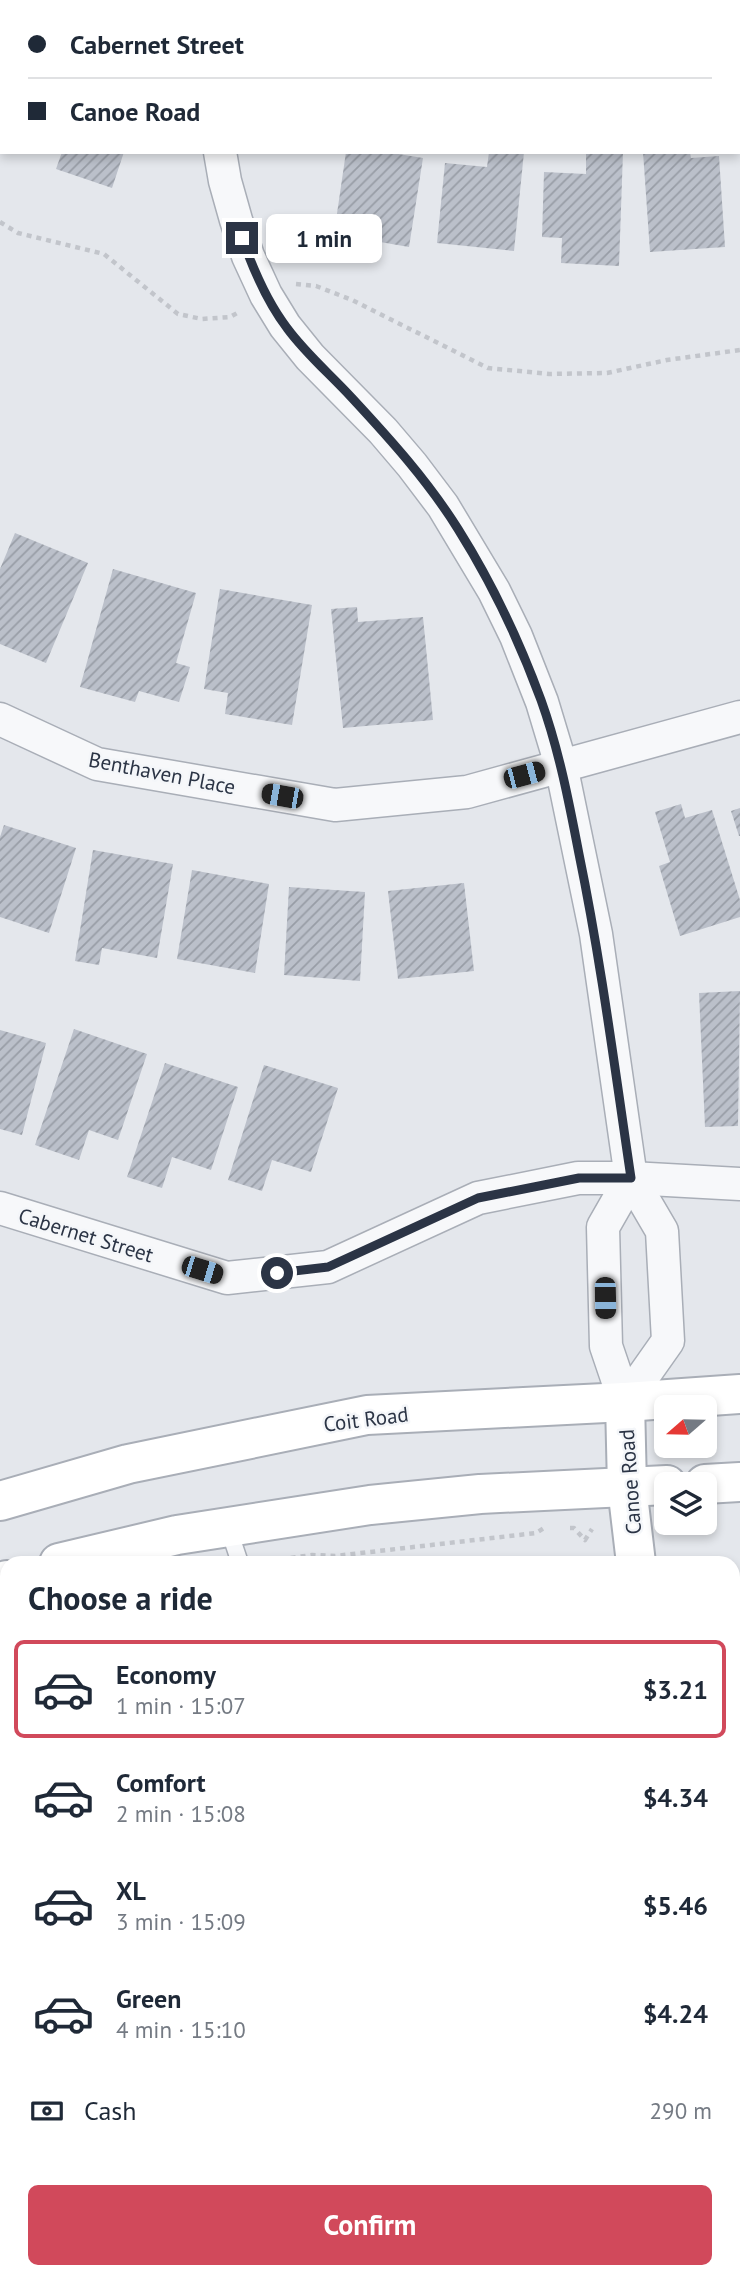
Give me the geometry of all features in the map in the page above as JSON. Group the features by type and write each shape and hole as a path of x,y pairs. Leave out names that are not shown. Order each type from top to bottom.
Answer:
{"main road":[{"name":"Coit Road","path":"0,1501 128,1464 367,1415 740,1394"},
{"name":"Canoe Road","path":"625,1402 627,1487 635,1556"},
{"path":"717,1483 740,1482"},
{"path":"88,1556 177,1535 370,1505 466,1495 654,1486"}],"street":[{"name":"Canoe Road","path":"220,154 236,220 248,257 266,295 285,327 310,357 349,395 412,465 443,506 471,551 516,636 542,702 561,765 596,934 631,1178 662,1231 668,1341 625,1402"},
{"name":"Benthaven Place","path":"0,719 97,764 335,804 467,792 740,717"},
{"name":"Cabernet Street","path":"0,1208 227,1278 328,1267 478,1198 579,1178 740,1184"},
{"name":"Canoe Road","path":"625,1402 606,1346 603,1227 631,1178"}],"lane":[{"path":"228,1527 238,1556"}],"path":[{"path":"0,222 18,233 104,254 178,314 202,319 230,317 266,295 292,284 316,286 352,300 488,368 549,374 607,373 667,360 740,351"},
{"path":"305,1556 335,1556 484,1540 554,1528"},
{"path":"564,1528 574,1528 585,1540 592,1529"}],"building":[{"path":"61,154 123,154 112,188 56,169"},
{"path":"346,154 398,154 423,158 409,247 334,234"},
{"path":"489,154 524,154 514,251 437,243 445,163 487,167"},
{"path":"586,154 623,154 619,266 561,263 562,238 542,237 544,172 586,174"},
{"path":"643,154 690,154 691,158 719,156 725,247 650,252"},
{"path":"15,533 88,563 46,663 0,644 0,569"},
{"path":"113,569 196,593 176,663 190,667 179,702 139,691 135,702 80,687"},
{"path":"220,589 312,605 292,725 225,714 228,693 204,689"},
{"path":"357,607 358,622 423,617 433,720 343,728 331,609"},
{"path":"681,804 685,818 712,810 740,900 740,917 680,936 659,866 670,862 655,812"},
{"path":"740,808 740,836 739,836 731,811"},
{"path":"4,825 76,848 49,933 0,917 0,837"},
{"path":"93,850 173,864 157,958 102,948 99,965 75,961"},
{"path":"192,870 269,884 255,973 177,959"},
{"path":"464,883 474,971 398,979 388,891"},
{"path":"289,887 365,892 360,981 284,975"},
{"path":"740,991 738,1126 705,1127 699,993"},
{"path":"74,1029 147,1054 118,1140 89,1130 79,1160 35,1145"},
{"path":"0,1030 46,1043 22,1135 0,1129"},
{"path":"165,1063 238,1087 211,1170 172,1157 162,1188 127,1177"},
{"path":"264,1065 338,1088 311,1172 272,1160 262,1191 228,1180"}],"route":[{"path":"242,238 266,295 285,327 310,357 383,431 443,506 494,591 516,636 542,702 561,765 596,934 631,1178 579,1178 478,1198 328,1267 277,1273"}]}
